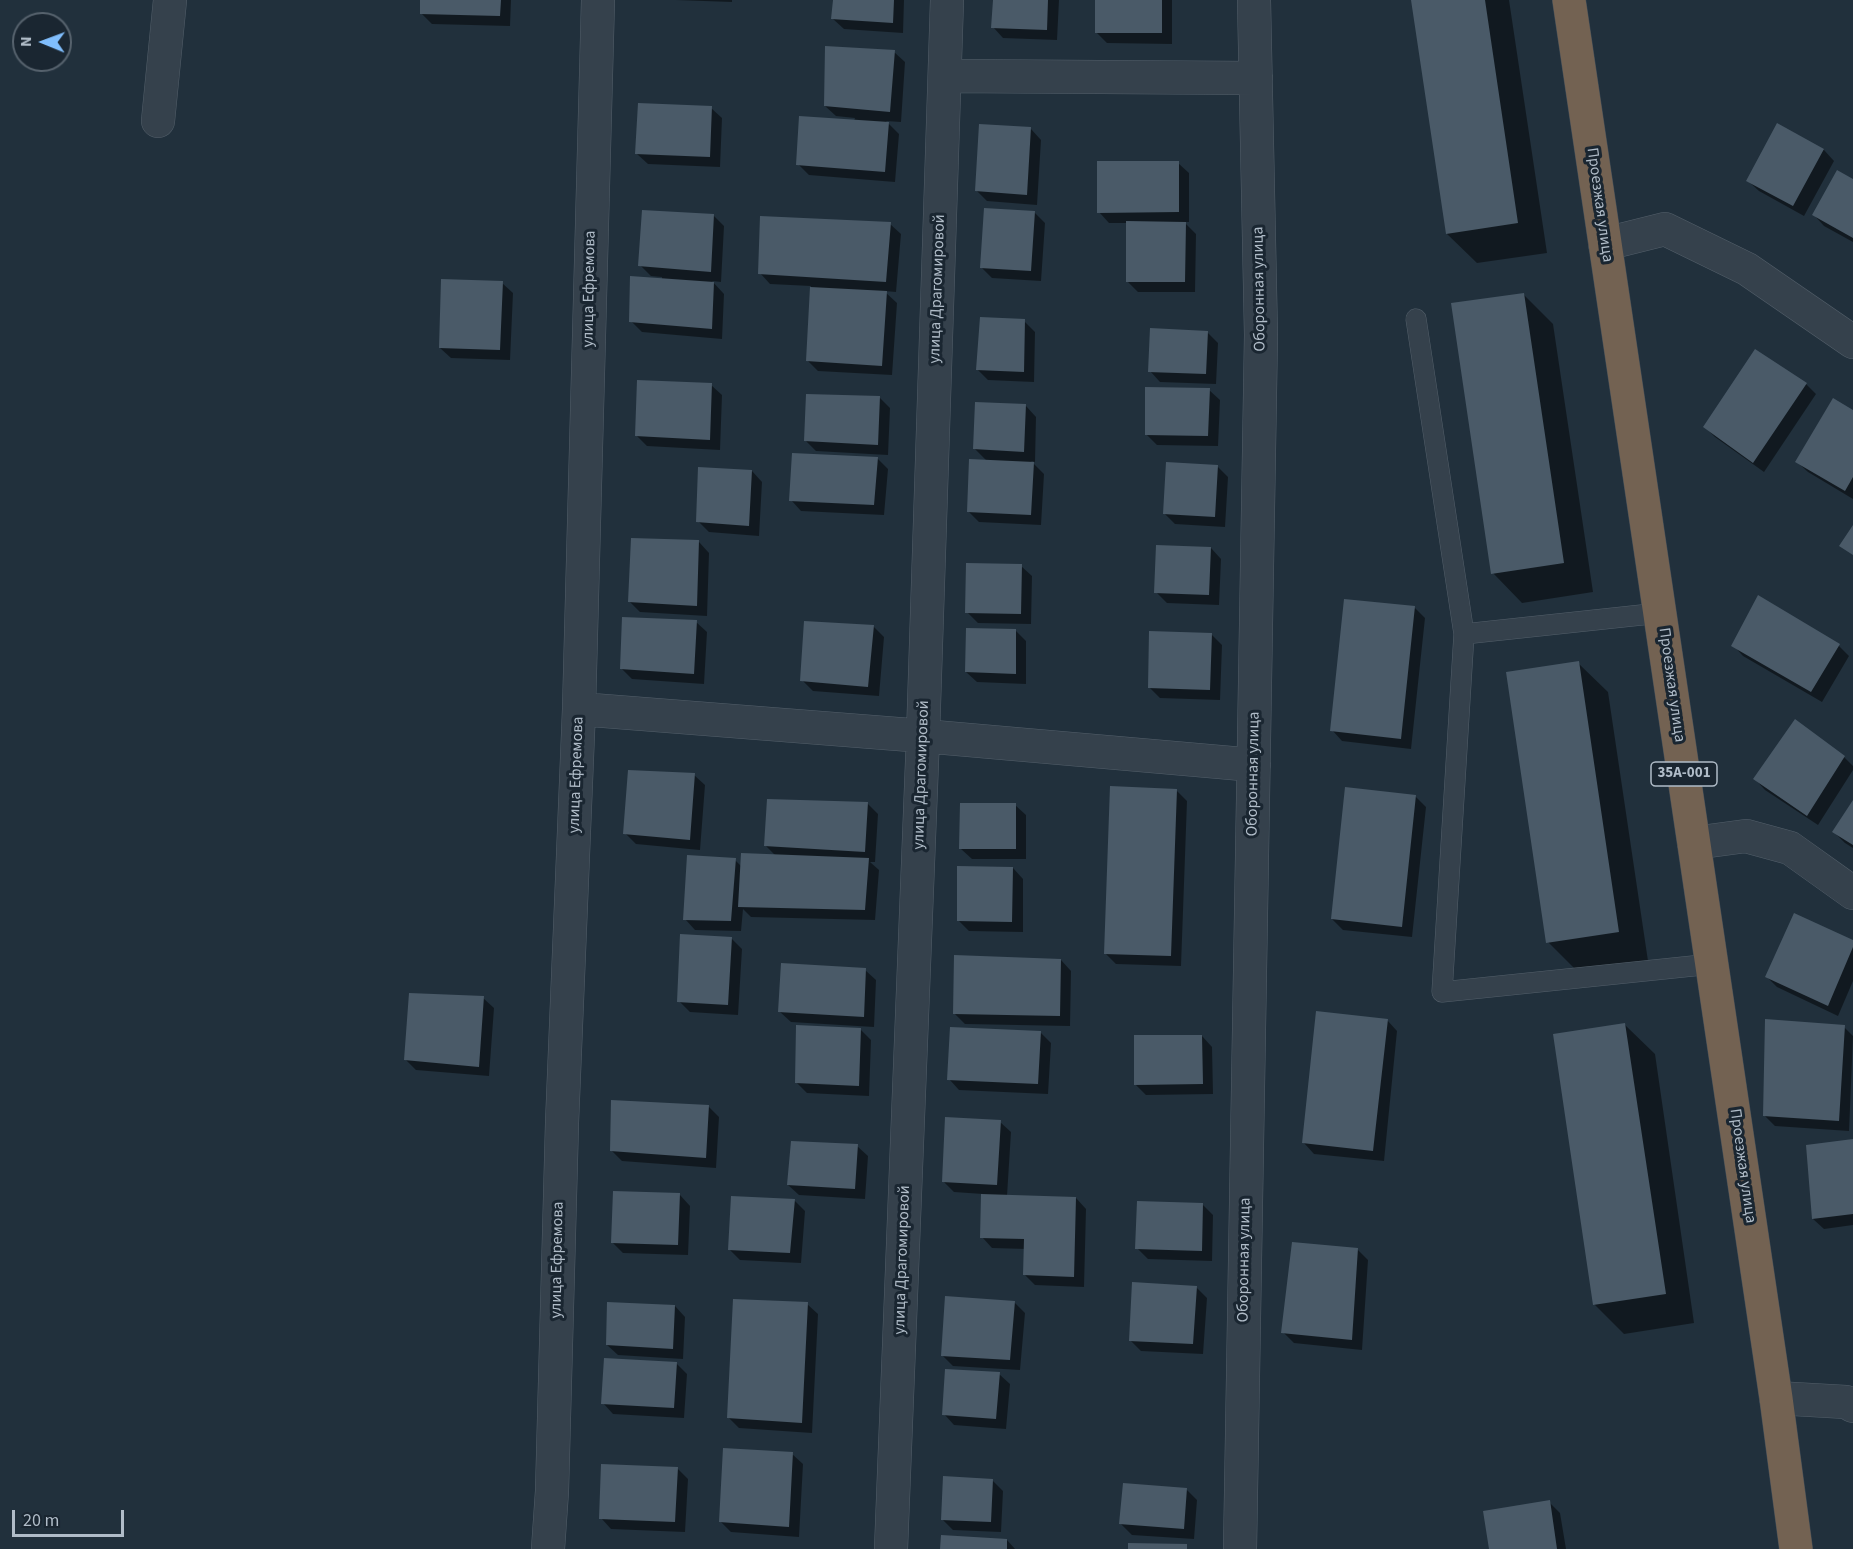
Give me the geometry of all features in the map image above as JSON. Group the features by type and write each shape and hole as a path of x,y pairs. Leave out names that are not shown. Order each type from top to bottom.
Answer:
{"highway":[{"name":"Проезжая улица","path":"1569,0 1776,1398 1796,1549"}],"street":[{"path":"158,122 170,0"},
{"name":"улица Ефремова","path":"548,1549 552,1491 562,1123 579,710 598,0"},
{"name":"улица Драгомировой","path":"891,1549 923,736 947,0"},
{"name":"Оборонная улица","path":"1240,1549 1261,335 1254,0"},
{"path":"945,76 1256,78"},
{"path":"1605,244 1665,229 1747,269 1853,342"},
{"path":"579,710 923,736 1254,765"},
{"path":"1694,843 1746,836 1790,848 1853,893"},
{"path":"1776,1398 1846,1402 1853,1406"}],"lane":[{"path":"1416,319 1464,634 1442,992 1712,964"},
{"path":"1464,634 1660,613"}],"building":[{"path":"420,0 501,0 500,16 420,14"},
{"path":"833,0 894,0 893,23 831,19"},
{"path":"993,0 1048,0 1047,30 991,28"},
{"path":"1095,0 1162,0 1162,33 1095,33"},
{"path":"1411,0 1485,0 1518,223 1446,234"},
{"path":"825,46 895,50 890,112 824,106"},
{"path":"638,103 712,106 710,157 635,154"},
{"path":"799,116 889,122 885,172 796,165"},
{"path":"1777,123 1824,149 1793,206 1746,181"},
{"path":"979,124 1031,127 1027,195 975,191"},
{"path":"1097,161 1179,161 1179,212 1097,213"},
{"path":"1837,170 1853,179 1853,238 1812,215"},
{"path":"984,208 1035,211 1031,271 980,268"},
{"path":"642,210 714,214 711,272 638,266"},
{"path":"760,216 891,222 886,282 758,274"},
{"path":"1126,221 1186,222 1185,282 1126,282"},
{"path":"630,276 714,282 712,329 629,322"},
{"path":"441,279 503,281 500,350 439,348"},
{"path":"810,287 887,291 882,366 806,361"},
{"path":"1524,293 1564,563 1491,574 1451,303"},
{"path":"980,317 1025,319 1024,372 976,370"},
{"path":"1150,328 1208,331 1206,374 1148,372"},
{"path":"1755,349 1807,383 1753,463 1703,427"},
{"path":"637,380 712,383 710,440 635,436"},
{"path":"1145,387 1210,388 1208,436 1145,435"},
{"path":"806,394 880,396 878,445 804,441"},
{"path":"1833,398 1853,410 1853,477 1845,491 1795,462"},
{"path":"975,402 1026,404 1024,452 973,449"},
{"path":"792,453 878,457 874,505 789,501"},
{"path":"969,459 1034,462 1031,515 967,512"},
{"path":"1166,462 1218,465 1215,517 1163,514"},
{"path":"698,467 752,470 749,526 696,522"},
{"path":"1853,525 1853,555 1839,546"},
{"path":"631,538 699,540 697,606 628,602"},
{"path":"1156,545 1211,547 1209,595 1154,593"},
{"path":"966,563 1022,564 1021,614 965,613"},
{"path":"1758,595 1840,644 1811,692 1731,646"},
{"path":"1344,599 1415,606 1401,739 1330,731"},
{"path":"622,617 697,620 694,674 620,669"},
{"path":"804,621 874,625 868,687 800,681"},
{"path":"966,628 1016,629 1016,674 965,672"},
{"path":"1149,631 1212,633 1210,690 1148,688"},
{"path":"1579,661 1619,932 1546,943 1506,672"},
{"path":"1795,719 1845,756 1807,816 1753,779"},
{"path":"628,770 695,773 690,840 623,834"},
{"path":"1110,786 1177,789 1171,956 1104,954"},
{"path":"1345,787 1416,795 1402,927 1331,919"},
{"path":"767,799 868,802 865,852 764,846"},
{"path":"1853,800 1853,845 1832,832"},
{"path":"960,803 1016,803 1016,849 959,849"},
{"path":"741,853 869,858 865,910 738,907"},
{"path":"687,855 736,858 731,921 683,920"},
{"path":"957,866 1013,867 1012,922 957,921"},
{"path":"1794,913 1853,940 1853,947 1828,1006 1765,977"},
{"path":"680,934 732,937 728,1005 677,1002"},
{"path":"954,955 1061,959 1060,1016 953,1014"},
{"path":"781,963 866,968 864,1017 778,1012"},
{"path":"409,993 484,996 479,1067 404,1060"},
{"path":"1316,1011 1388,1019 1373,1151 1302,1143"},
{"path":"1765,1019 1845,1025 1839,1121 1763,1116"},
{"path":"1625,1023 1666,1294 1593,1305 1553,1034"},
{"path":"796,1025 861,1028 859,1086 795,1083"},
{"path":"950,1027 1041,1031 1038,1084 947,1080"},
{"path":"1134,1035 1202,1035 1203,1084 1134,1085"},
{"path":"611,1100 709,1105 706,1158 610,1151"},
{"path":"945,1117 1001,1120 997,1185 942,1182"},
{"path":"1853,1139 1853,1214 1812,1219 1806,1145"},
{"path":"791,1141 858,1144 855,1189 787,1185"},
{"path":"613,1191 680,1193 678,1245 611,1243"},
{"path":"981,1194 1076,1197 1074,1277 1023,1275 1024,1239 980,1238"},
{"path":"731,1196 795,1199 790,1253 728,1250"},
{"path":"1137,1201 1203,1203 1202,1251 1135,1249"},
{"path":"1292,1242 1358,1248 1352,1340 1281,1333"},
{"path":"1132,1282 1197,1286 1193,1344 1129,1341"},
{"path":"945,1296 1015,1301 1010,1360 941,1356"},
{"path":"733,1299 808,1302 802,1423 727,1418"},
{"path":"607,1302 675,1305 673,1349 606,1345"},
{"path":"604,1358 677,1362 674,1408 601,1404"},
{"path":"945,1369 1000,1372 996,1419 942,1415"},
{"path":"723,1448 793,1452 789,1527 719,1522"},
{"path":"601,1464 678,1467 675,1522 599,1519"},
{"path":"943,1476 993,1479 991,1522 941,1520"},
{"path":"1123,1483 1187,1488 1184,1529 1119,1524"},
{"path":"1550,1500 1557,1549 1489,1549 1483,1511"},
{"path":"941,1535 1007,1539 1007,1549 940,1549"},
{"path":"1128,1543 1187,1544 1187,1549 1128,1549"}]}
